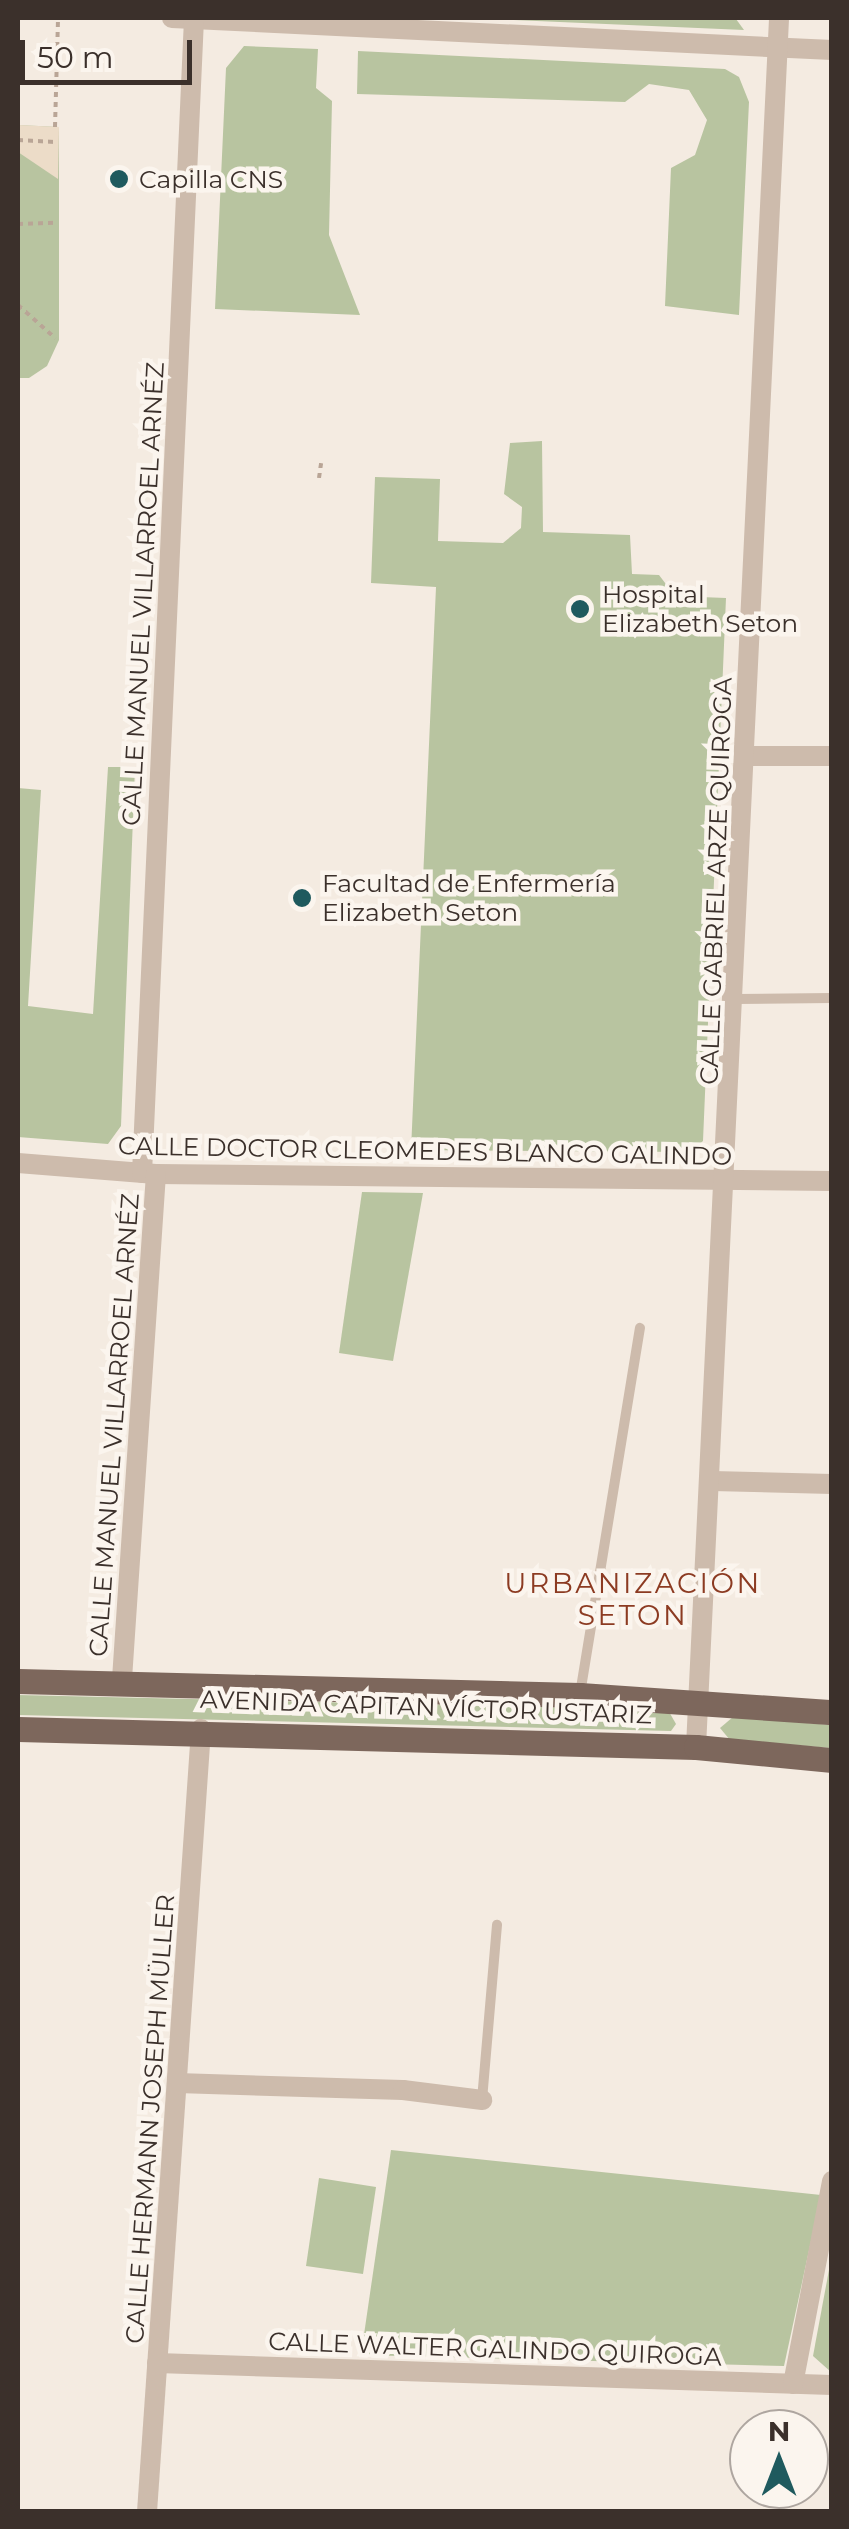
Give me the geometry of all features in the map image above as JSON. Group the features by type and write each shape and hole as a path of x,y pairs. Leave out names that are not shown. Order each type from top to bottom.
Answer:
{"main road":[{"name":"AVENIDA CAPITAN VÍCTOR USTARIZ","path":"18,1682 122,1680 580,1695 832,1712"},
{"name":"AVENIDA CAPITAN VÍCTOR USTARIZ","path":"18,1728 201,1729 696,1747 832,1760"}],"street":[{"path":"172,18 832,50"},
{"name":"CALLE MANUEL VILLARROEL ARNÉZ","path":"122,1680 149,1174 194,18"},
{"name":"CALLE GABRIEL ARZE QUIROGA","path":"696,1747 728,1182 778,18"},
{"path":"747,756 832,756"},
{"name":"CALLE DOCTOR CLEOMEDES BLANCO GALINDO","path":"18,1163 149,1174 832,1181"},
{"path":"712,1480 832,1484"},
{"name":"CALLE HERMANN JOSEPH MÜLLER","path":"147,2512 201,1729"},
{"path":"178,2083 403,2090 482,2100"},
{"path":"793,2384 832,2180"},
{"name":"CALLE WALTER GALINDO QUIROGA","path":"158,2364 832,2385"}],"lane":[{"path":"736,999 832,998"},
{"path":"580,1695 640,1328"},
{"path":"482,2100 497,1925"}],"path":[{"path":"56,127 58,18"},
{"path":"18,140 56,142"},
{"path":"18,224 56,223"},
{"path":"18,304 55,338"},
{"path":"318,478 321,463"}],"green space":[{"path":"465,18 736,19 744,30"},
{"path":"244,46 318,49 316,88 332,101 329,235 360,315 215,309 226,68"},
{"path":"358,51 725,69 739,77 749,102 739,315 665,306 671,168 695,155 707,120 689,90 649,84 625,102 357,94"},
{"path":"18,125 59,127 59,340 47,366 29,378 18,378"},
{"path":"542,441 543,532 630,535 632,574 659,575 675,596 726,598 703,1141 690,1152 411,1150 436,587 371,583 375,477 440,479 438,541 503,543 521,528 522,507 504,494 510,443"},
{"path":"108,767 135,767 121,1126 108,1144 18,1137 18,788 41,790 28,1006 93,1014"},
{"path":"362,1192 423,1193 393,1361 339,1353"},
{"path":"18,1695 668,1710 676,1724 671,1731 18,1715"},
{"path":"733,1717 831,1725 831,1748 730,1740 720,1728"},
{"path":"391,2150 821,2195 784,2366 361,2355"},
{"path":"319,2178 376,2187 363,2274 306,2266"},
{"path":"831,2259 832,2372 813,2356"}],"shaded area":[{"path":"18,125 59,127 58,179 18,152"}],"place":[{"name":"Capilla CNS","path":"119,179"},
{"name":"Hospital Elizabeth Seton","path":"580,609"},
{"name":"Facultad de Enfermería Elizabeth Seton","path":"302,898"}],"district":[{"name":"URBANIZACIÓN SETON","path":"633,1599"}]}
